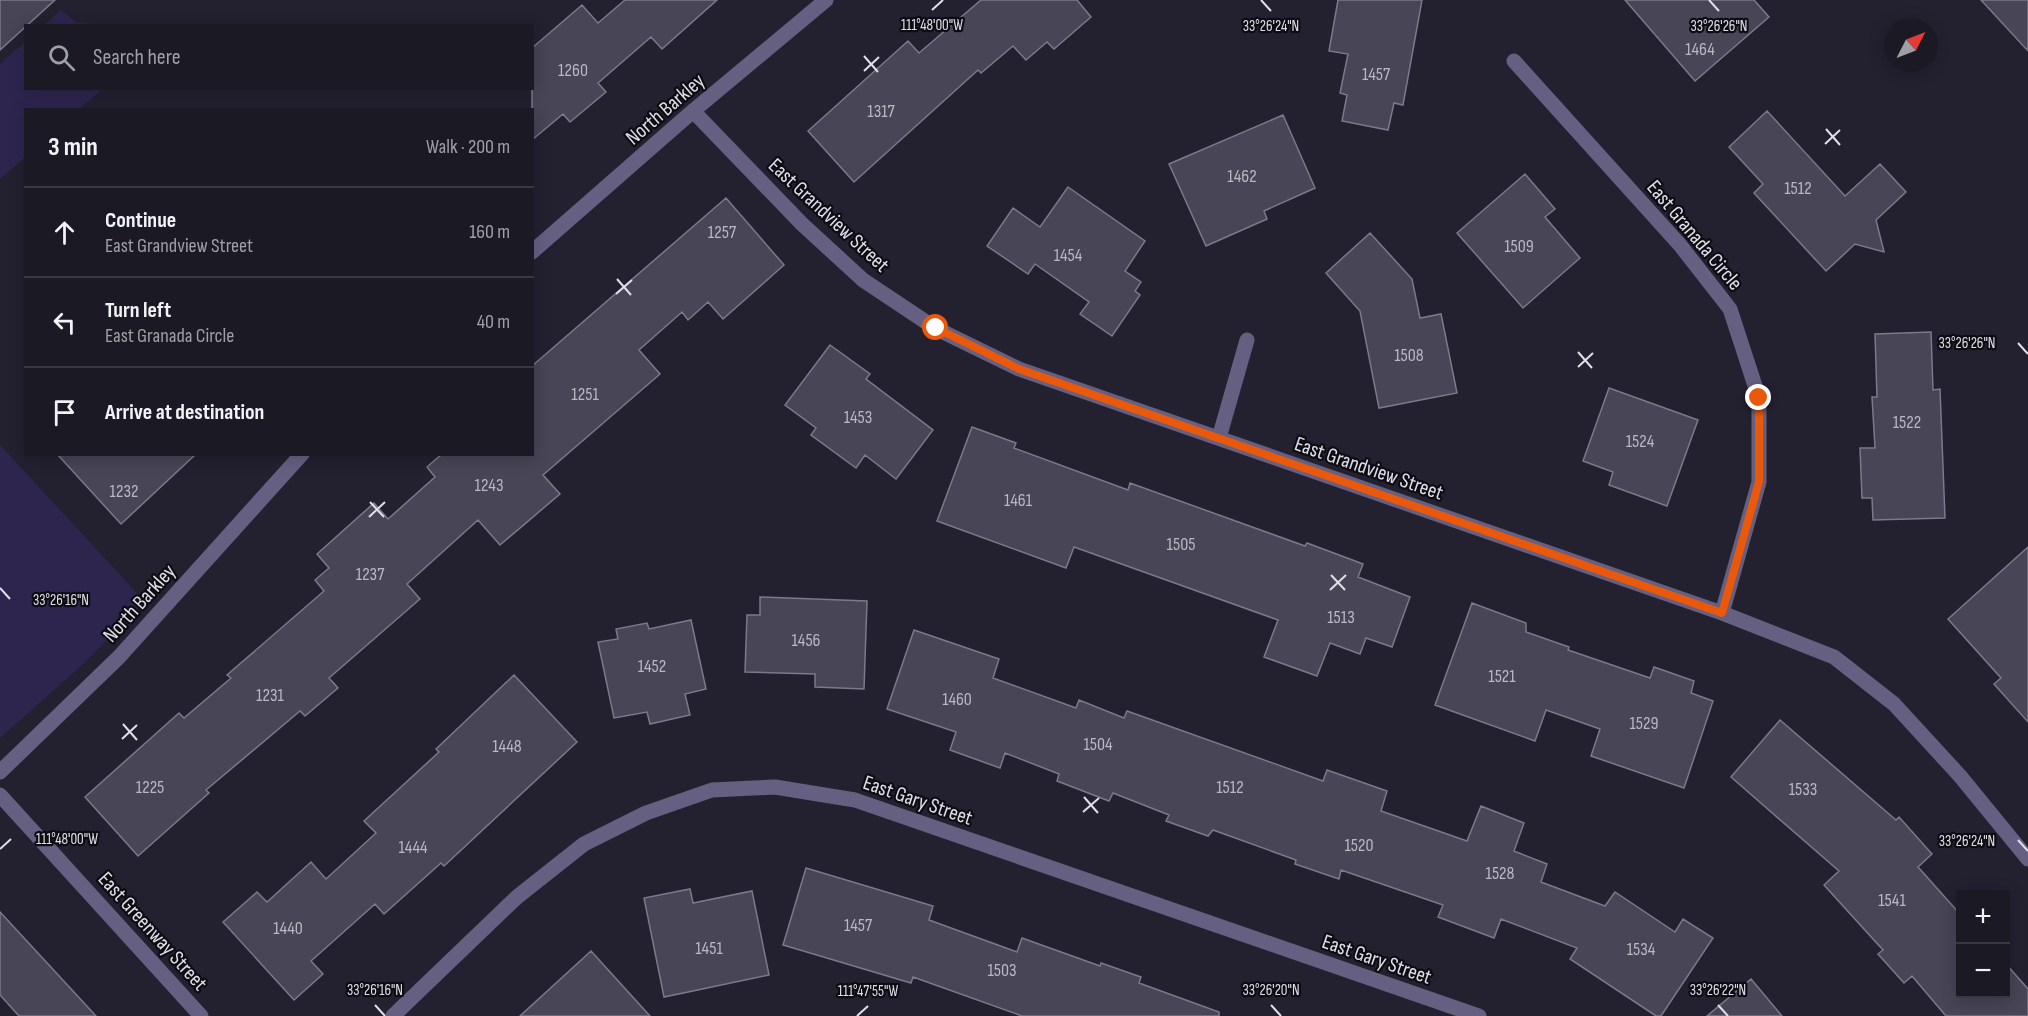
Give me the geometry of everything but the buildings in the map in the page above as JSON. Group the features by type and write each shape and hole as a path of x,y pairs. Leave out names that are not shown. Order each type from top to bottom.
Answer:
{"street":[{"name":"North Barkley","path":"534,250 693,111 826,0"},
{"name":"East Granada Circle","path":"1514,61 1680,245 1730,309 1759,398 1759,482 1722,613"},
{"name":"East Grandview Street","path":"693,111 802,224 863,280 936,328 1019,369 1722,613 1834,657 1894,704 1960,776 2028,859"},
{"path":"1219,438 1247,339"},
{"name":"North Barkley","path":"0,772 119,657 300,456"},
{"name":"East Gary Street","path":"393,1016 517,897 584,844 646,813 712,790 775,787 855,800 1479,1016"},
{"name":"East Greenway Street","path":"0,795 201,1016"}],"shaded area":[{"path":"61,10 77,23 98,24 45,24"},
{"path":"24,43 24,90 102,90 80,108 24,108 24,158 0,179 0,64"},
{"path":"0,445 145,602 81,666 0,738"}],"route":[{"path":"936,328 1019,369 1722,613 1759,482 1759,398"}]}
